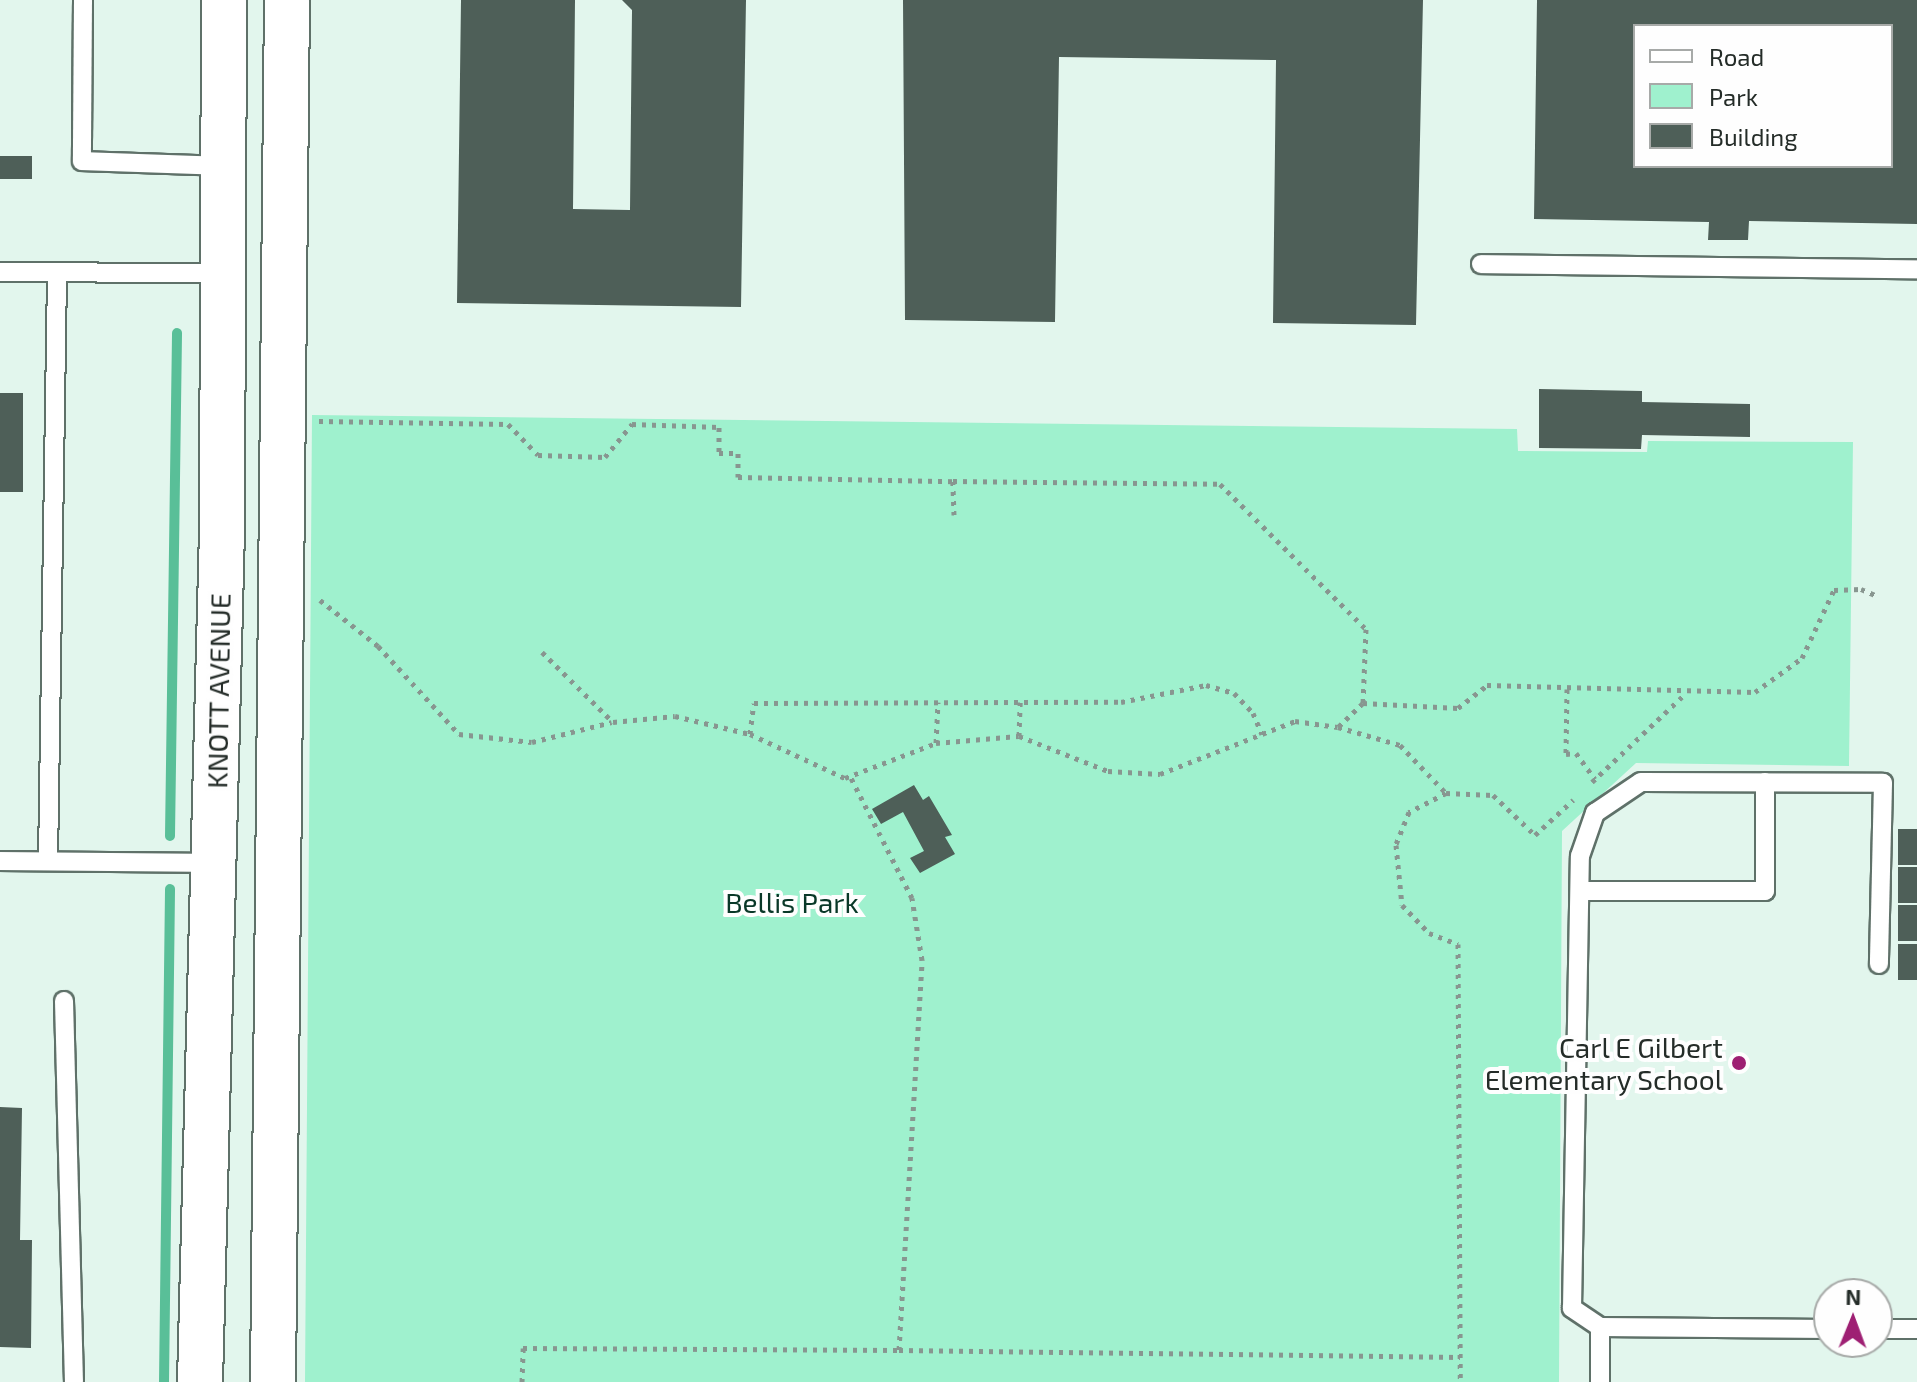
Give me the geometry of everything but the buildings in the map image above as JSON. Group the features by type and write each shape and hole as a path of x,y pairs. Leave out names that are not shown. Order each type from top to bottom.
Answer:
{"main road":[{"name":"KNOTT AVENUE","path":"200,1382 213,863 223,273 224,0"},
{"path":"273,1382 287,0"},
{"path":"213,863 278,866"}],"lane":[{"path":"83,0 82,161 224,166"},
{"path":"1481,264 1917,269"},
{"path":"0,272 223,273"},
{"path":"48,861 57,272"},
{"path":"1813,1329 1600,1327 1572,1308 1580,856 1595,813 1641,782 1883,783 1879,964"},
{"path":"1580,891 1765,891 1765,782"},
{"path":"0,861 213,863"},
{"path":"64,1001 74,1382"},
{"path":"1600,1327 1600,1382"},
{"path":"1893,1329 1917,1329"}],"path":[{"path":"318,436 318,421 508,424 538,455 605,457 632,424 719,427 719,453 738,453 738,477 1220,484 1366,629 1363,703 1338,727"},
{"path":"953,481 954,515"},
{"path":"1363,703 1458,708 1487,685 1685,694 1755,692 1802,658 1834,590 1861,589 1875,595"},
{"path":"316,613 316,597 378,646 459,734 532,742 613,722 675,716 750,734 850,776 912,898 922,960 899,1350"},
{"path":"542,652 613,722"},
{"path":"750,734 754,703 1121,702 1206,685 1234,693 1253,713 1262,734"},
{"path":"1567,689 1566,754 1576,753 1595,779"},
{"path":"1460,1382 1458,944 1429,933 1402,905 1396,845 1409,812 1446,793 1493,795 1535,835 1685,694"},
{"path":"936,743 938,702"},
{"path":"1019,736 1020,702"},
{"path":"850,776 936,743 1019,736 1108,771 1160,774 1295,721 1338,727 1400,745 1446,793"},
{"path":"522,1382 523,1348 1460,1357"}],"green space":[{"name":"Bellis Park","path":"312,415 1517,429 1518,451 1647,452 1648,441 1853,442 1849,766 1636,763 1562,831 1559,1382 305,1382"}],"waterway":[{"path":"170,836 177,333"},
{"path":"164,1382 170,889"}],"place":[{"name":"Carl E Gilbert Elementary School","path":"1739,1063"}]}
